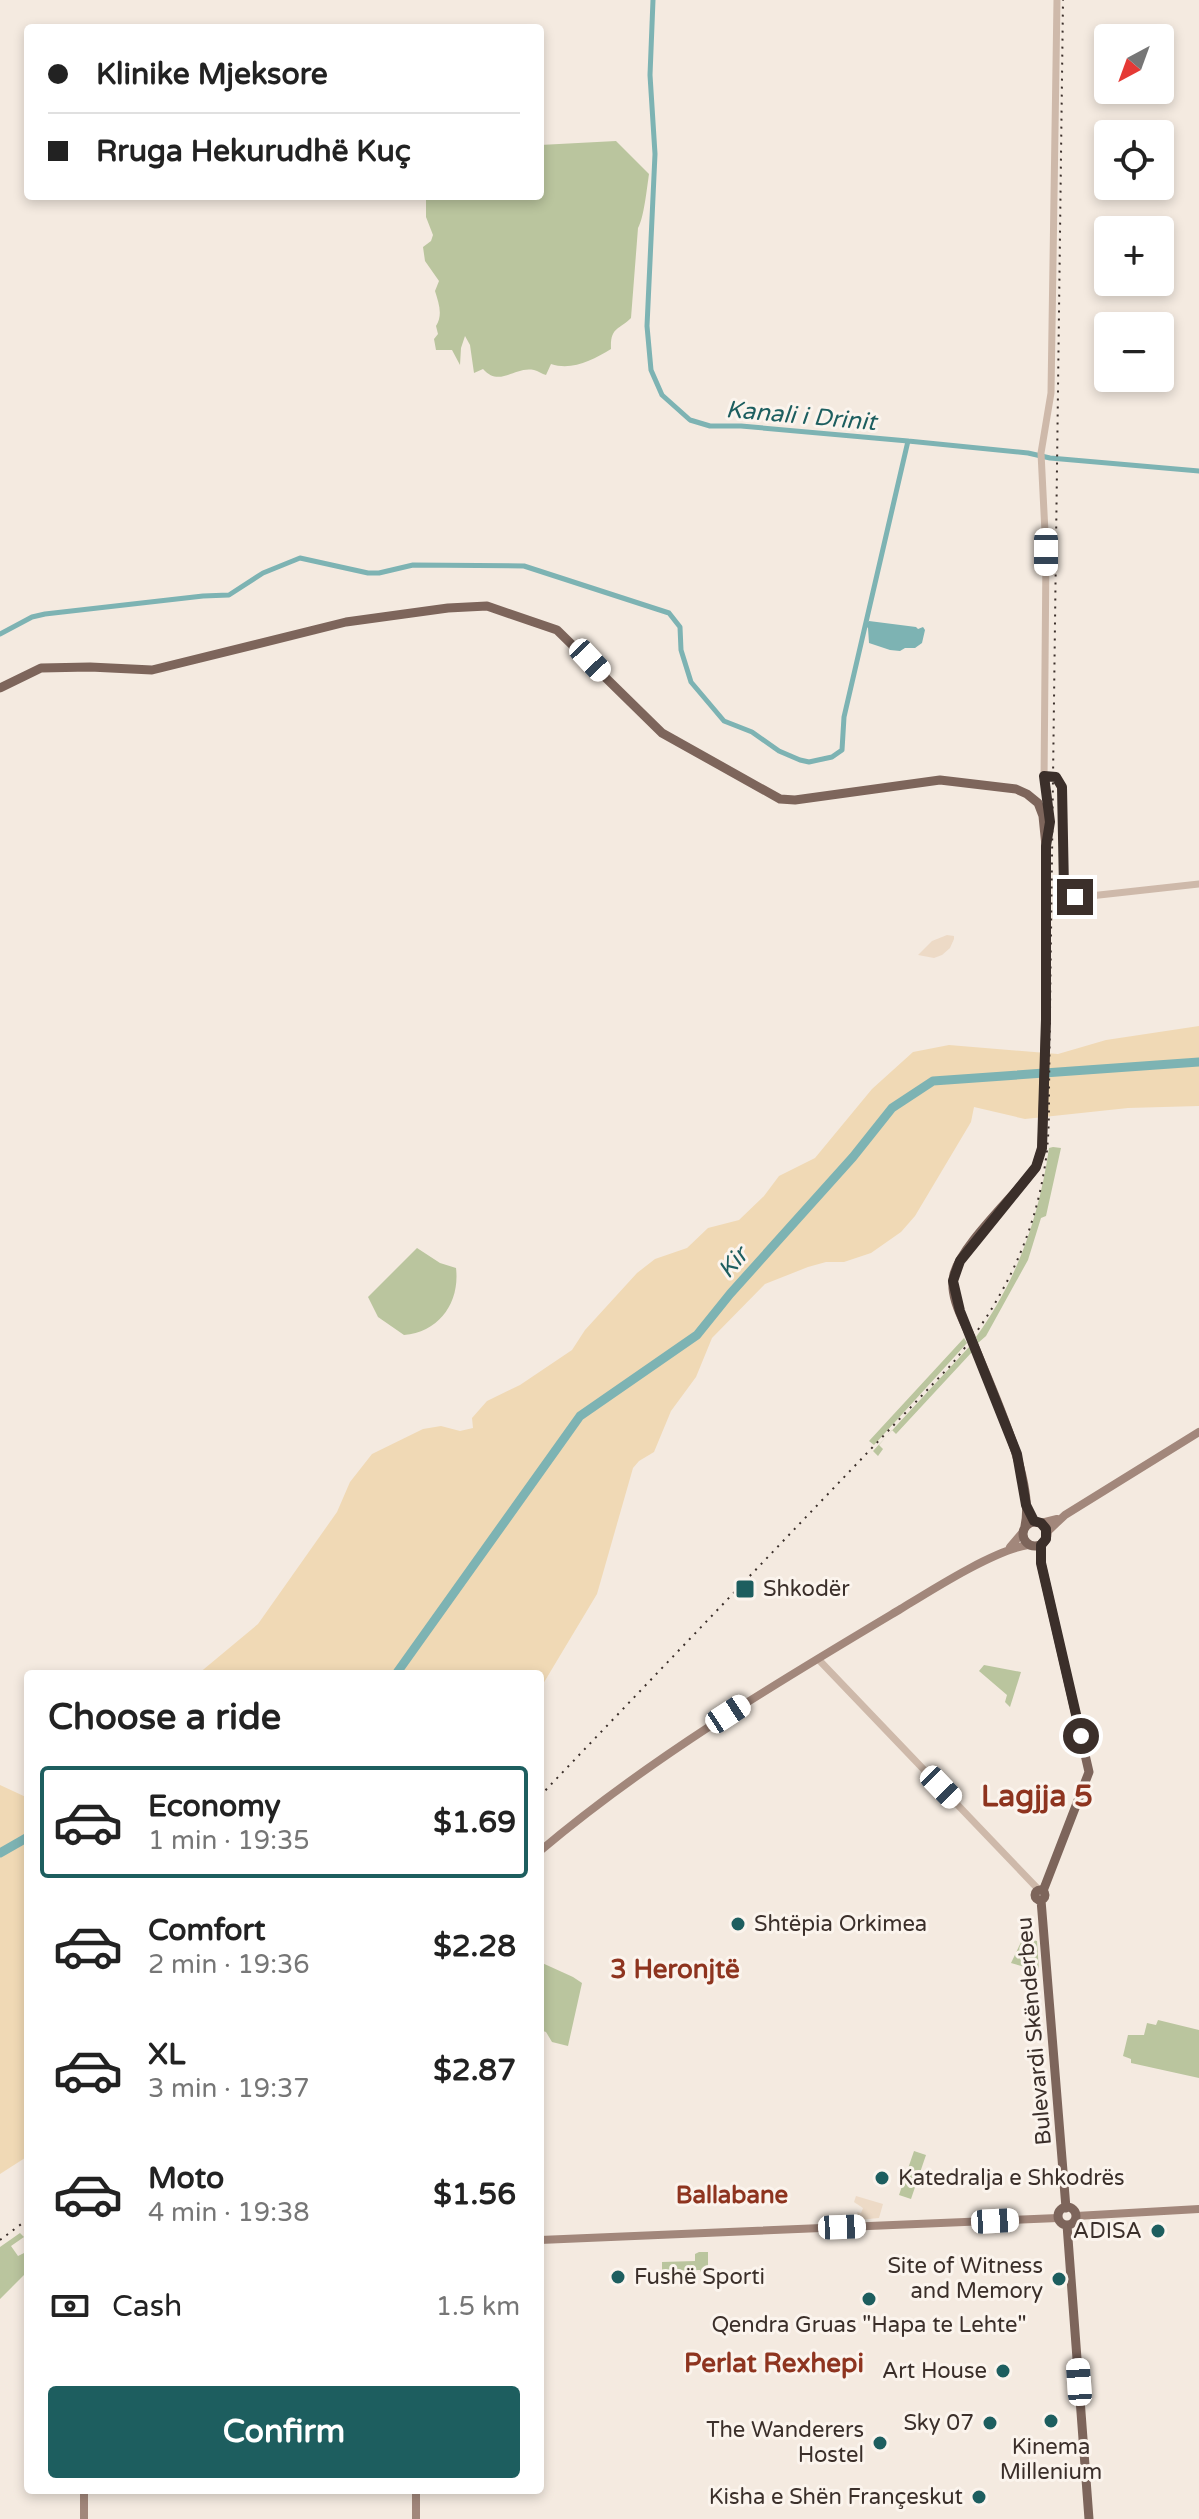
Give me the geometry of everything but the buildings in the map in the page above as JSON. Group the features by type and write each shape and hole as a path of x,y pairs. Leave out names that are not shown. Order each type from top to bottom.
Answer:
{"main road":[{"path":"0,688 41,668 152,670 346,622 448,608 487,606 557,630 662,733 774,796 795,800 933,780 1016,789 1032,797 1040,807 1046,846 1046,1036 1042,1148 1036,1167 967,1252 957,1267 953,1281 960,1311 1017,1454 1033,1545 1041,1563 1089,1772 1041,1894"},
{"path":"1006,1550 1046,1539 1047,1532 1061,1517 1199,1432"},
{"path":"544,1848 640,1773 711,1724 918,1599 1006,1550 1030,1526 1061,1517"},
{"path":"1030,1526 1047,1532"},
{"name":"Bulevardi Skënderbeu","path":"1041,1894 1066,2208"},
{"path":"1066,2208 1074,2211 1076,2216 1067,2225 1058,2218 1059,2212 1066,2208"},
{"path":"1076,2216 1199,2209"},
{"path":"544,2240 1058,2218"},
{"path":"1067,2225 1089,2519"},
{"path":"84,2494 84,2519"},
{"path":"416,2494 416,2519"}],"street":[{"path":"1046,846 1050,822 1044,776 1046,552 1041,453 1051,393 1057,0"},
{"path":"1044,776 1056,777 1063,791 1063,885 1067,895 1081,897 1199,884"},
{"path":"818,1659 1041,1894"}],"green space":[{"path":"616,141 649,174 638,228 631,318 614,333 611,349 590,360 567,366 551,364 546,375 534,370 501,377 495,377 483,369 474,373 470,345 465,336 460,365 452,350 436,350 434,339 438,334 436,326 440,314 435,291 439,281 425,261 423,247 433,235 426,217 426,200 544,200 544,145"},
{"path":"1049,1148 1061,1148 1046,1216 1041,1218 1028,1260 986,1336 978,1343 976,1337 1003,1293 1024,1247 1039,1199"},
{"path":"417,1248 440,1263 456,1268 455,1292 445,1313 437,1321 417,1333 404,1335 378,1317 368,1297"},
{"path":"964,1338 967,1343 874,1445 869,1441"},
{"path":"969,1347 972,1352 896,1434 892,1430"},
{"path":"886,1437 879,1445 883,1449 878,1456 873,1451"},
{"path":"984,1665 1021,1672 1010,1707 1005,1702 1007,1695 979,1671"},
{"path":"1023,1938 1037,1941 1039,1971 1011,1963"},
{"path":"544,1964 582,1983 568,2046 552,2042 546,2032"},
{"path":"1158,2020 1199,2030 1199,2078 1131,2063 1131,2059 1123,2056 1128,2035 1144,2035 1147,2023 1156,2025"},
{"path":"914,2151 926,2155 911,2199 899,2195"},
{"path":"20,2233 24,2237 11,2246 18,2256 24,2253 24,2275 0,2299 0,2247"},
{"path":"708,2252 708,2273 701,2273 700,2270 662,2271 662,2262 695,2261 695,2254"}],"sand":[{"path":"1199,1026 1199,1106 1128,1108 1025,1119 974,1107 971,1122 915,1216 901,1232 871,1253 844,1262 826,1262 808,1267 765,1284 712,1338 696,1377 671,1411 654,1452 633,1468 597,1594 544,1682 544,1670 203,1670 258,1624 337,1512 350,1482 372,1454 423,1429 441,1426 460,1431 473,1428 472,1418 487,1401 520,1385 572,1350 585,1330 637,1273 655,1259 687,1248 708,1228 739,1220 779,1176 815,1158 872,1089 913,1052 949,1045 1058,1054 1106,1040"},
{"path":"0,1785 24,1796 24,2159 0,2174"}],"shaded area":[{"path":"947,935 954,936 954,939 942,955 934,958 918,955 932,941"},
{"path":"856,2196 883,2204 879,2218 859,2220 857,2212 861,2213 863,2208 854,2202"}],"water":[{"path":"869,621 918,629 923,627 922,643 900,651 869,643 865,625"}],"waterway":[{"name":"Kanali i Drinit","path":"653,0 650,75 655,154 647,326 651,370 662,395 690,420 710,426 908,441 1199,471"},
{"path":"0,634 32,617 45,614 229,595 263,573 300,558 368,573 413,565 524,566 669,613 680,627 681,650 691,682 724,721 752,732 779,751 809,762 832,757 842,750 844,717 908,441"},
{"name":"Kir","path":"399,1670 580,1416 697,1335 892,1108 933,1081 1199,1062"},
{"name":"Kir","path":"0,1853 24,1839"}],"railway":[{"path":"544,1792 951,1365 998,1298 1031,1224 1044,1171 1049,1121 1063,0"},
{"path":"0,2240 24,2222"}],"place":[{"name":"Shkodër","path":"745,1589"},
{"name":"Shtëpia Orkimea","path":"738,1924"},
{"name":"Katedralja e Shkodrës","path":"882,2178"},
{"name":"ADISA","path":"1158,2231"},
{"name":"Fushë Sporti","path":"618,2277"},
{"name":"Site of Witness and Memory","path":"1059,2279"},
{"name":"Qendra Gruas \"Hapa te Lehte\"","path":"869,2299"},
{"name":"Art House","path":"1003,2371"},
{"name":"Kinema Millenium","path":"1051,2421"},
{"name":"Sky 07","path":"990,2423"},
{"name":"The Wanderers Hostel","path":"880,2443"},
{"name":"Kisha e Shën Françeskut","path":"979,2497"}],"district":[{"name":"Lagjja 5","path":"1037,1796"},
{"name":"3 Heronjtë","path":"675,1969"},
{"name":"Ballabane","path":"732,2195"},
{"name":"Perlat Rexhepi","path":"774,2363"}],"route":[{"path":"1075,897 1064,892 1062,787 1056,777 1044,776 1050,830 1046,846 1042,1148 1036,1167 960,1261 954,1274 953,1289 1017,1454 1029,1513 1046,1529 1046,1539 1041,1545 1041,1563 1081,1736"}]}
